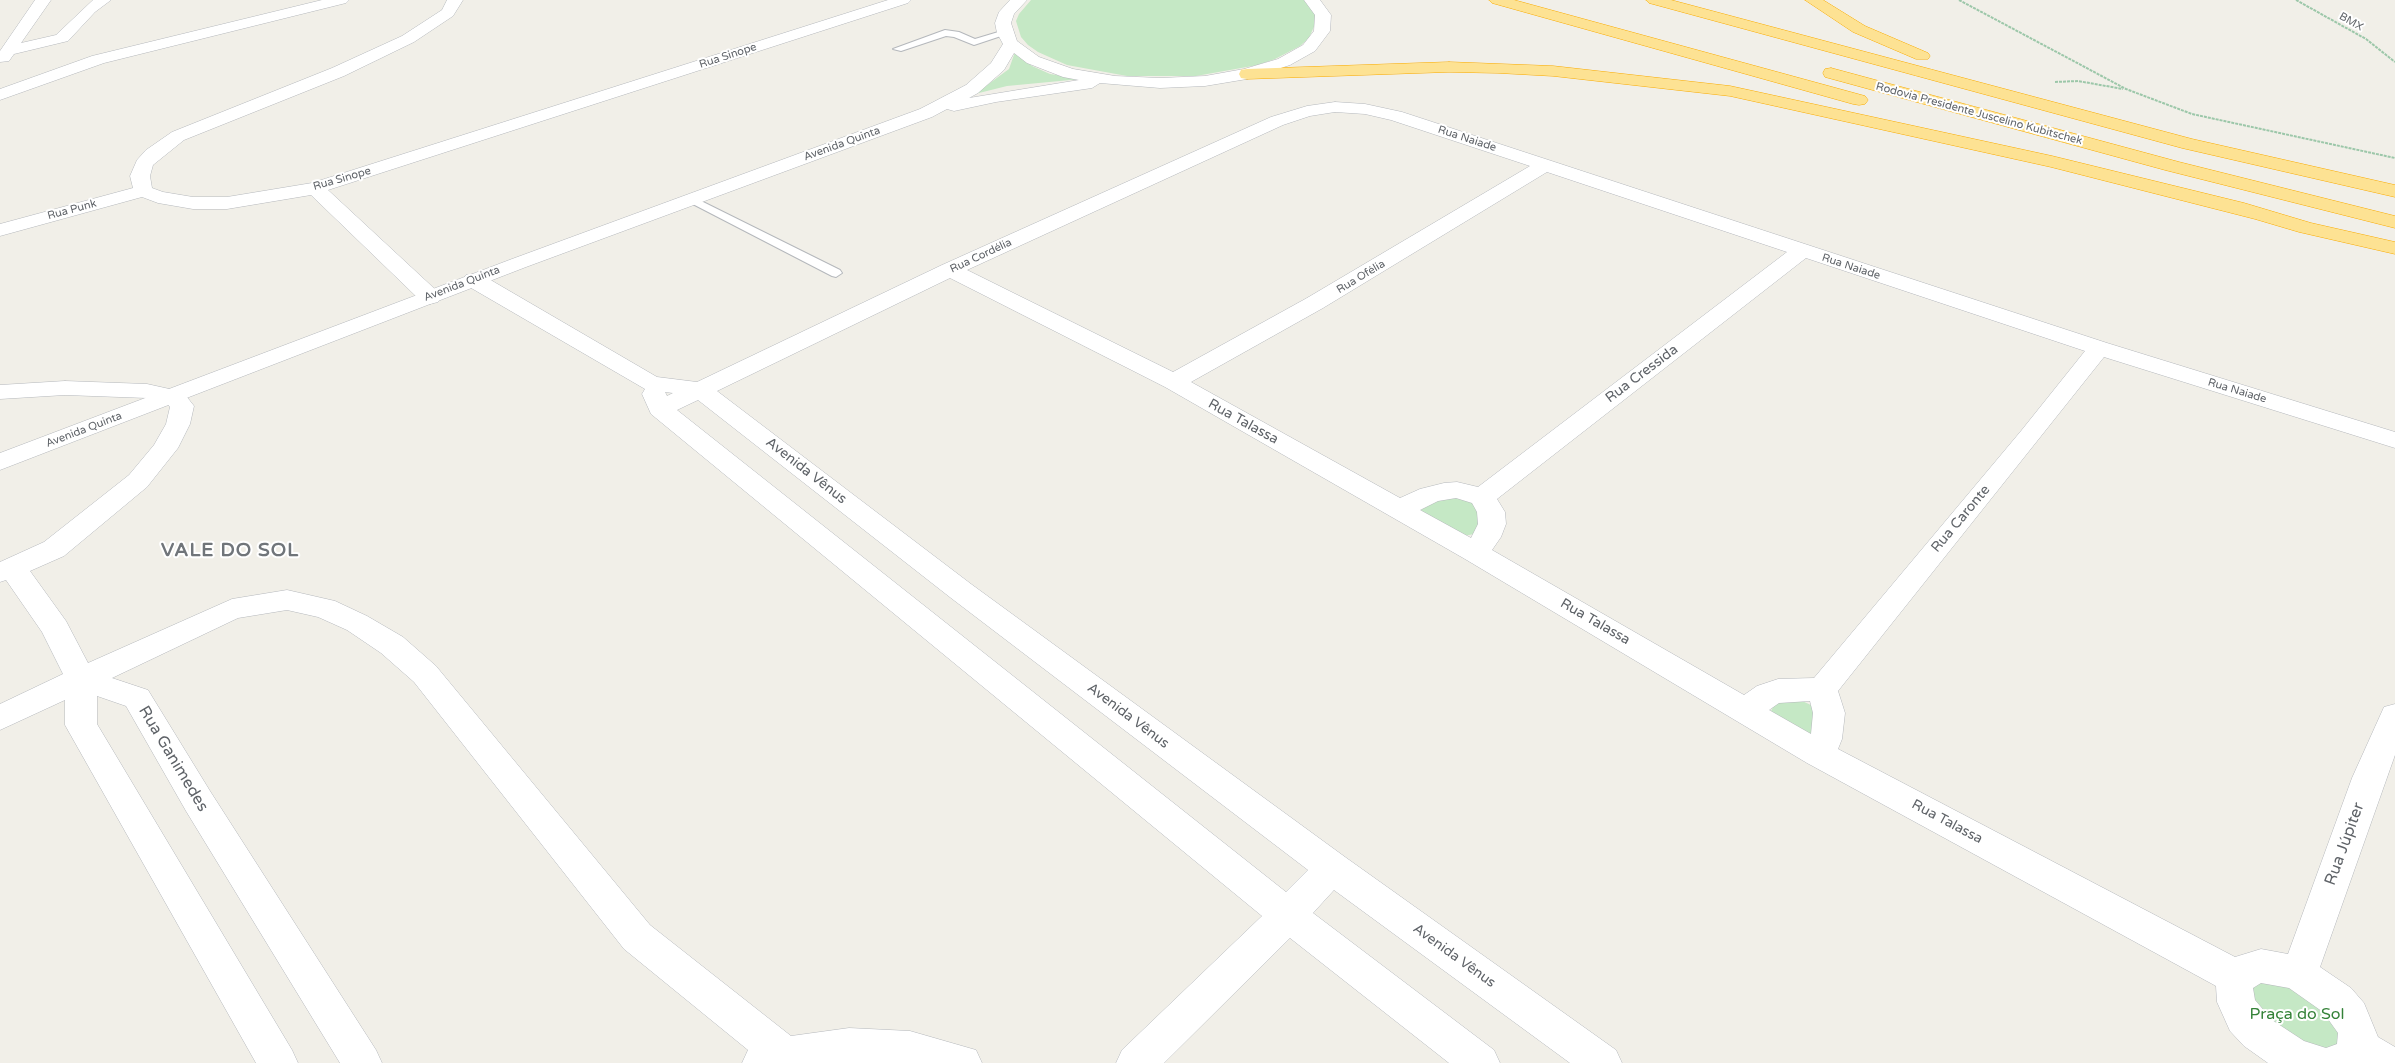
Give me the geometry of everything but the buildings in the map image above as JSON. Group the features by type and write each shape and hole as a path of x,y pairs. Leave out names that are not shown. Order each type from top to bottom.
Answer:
{"highway":[{"path":"1497,0 2095,165 2306,228 2395,259"},
{"name":"Rodovia Presidente Juscelino Kubitschek","path":"1654,0 2189,144 2395,191"},
{"path":"1813,0 1859,29 1922,56 2189,144"},
{"path":"1247,74 1449,67 1498,68 1553,71 1730,91 2052,162 2255,213"},
{"name":"Rodovia Presidente Juscelino Kubitschek","path":"1813,68 2172,166 2395,222"},
{"path":"2306,228 2395,248"}],"street":[{"path":"5,55 42,0"},
{"path":"5,55 62,38 90,9 103,0"},
{"path":"0,95 98,59 341,0"},
{"path":"143,191 140,176 144,164 152,154 178,136 338,72 408,39 448,13 455,0"},
{"name":"Rua Sinope","path":"143,191 158,197 192,203 227,203 315,188 903,0"},
{"path":"1017,1 1007,12 1003,23 1008,38 1033,60 1069,73 1115,81 1160,83 1206,81 1247,74 1284,62 1309,48 1322,31 1323,15 1312,0"},
{"path":"853,3 871,10"},
{"name":"Avenida Quinta","path":"0,462 174,397 474,280 926,112 972,89 985,78 998,66 1008,38"},
{"name":"Avenida Quinta","path":"926,112 996,97 1115,81"},
{"name":"Rua Naiade","path":"1307,111 1335,107 1365,109 1396,116 2099,348 2395,440"},
{"name":"Rua Cordélia","path":"700,390 950,270 1277,121 1307,111"},
{"name":"Rua Ofélia","path":"1173,382 1324,299 1546,165"},
{"path":"315,188 430,297"},
{"name":"Rua Punk","path":"0,230 143,191"},
{"name":"Rua Cressida","path":"1482,497 1802,251"},
{"name":"Rua Talassa","path":"950,270 1173,382 1475,552 1819,754 2238,978"},
{"name":"Avenida Vênus","path":"474,280 656,396 1288,915 1480,1063"},
{"name":"Rua Caronte","path":"1822,689 2030,436 2099,348"},
{"path":"0,392 65,388 147,391 174,397 182,406 178,424 166,448 138,481 54,549 6,570 55,628 81,679 80,725 278,1063"},
{"name":"Avenida Vênus","path":"656,396 700,390 962,591 1332,868 1602,1063"},
{"path":"1400,509 1428,495 1444,491 1458,490 1482,497 1491,512 1492,524 1487,537 1475,552"},
{"path":"0,718 232,610 286,600 325,608 357,623 392,645 425,674 638,937 774,1060 849,1047 910,1050 962,1063"},
{"name":"Rua Ganimedes","path":"81,679 137,698 198,801 362,1063"},
{"path":"1746,710 1768,694 1778,691 1822,689 1828,713 1828,727 1826,740 1819,754"},
{"name":"Rua Júpiter","path":"2299,974 2369,778 2395,716"},
{"path":"1136,1063 1288,915 1332,868"},
{"path":"2315,1063 2272,1054 2258,1033 2244,1018 2234,989 2238,978 2247,970 2261,966 2279,968 2299,974 2320,986 2346,1011 2358,1033 2361,1058"}],"lane":[{"path":"898,49 945,34 956,34 974,42 1008,38"},
{"path":"691,199 836,274"}],"path":[{"path":"1959,0 2126,90 2192,114 2395,158"},
{"name":"BMX","path":"2296,0 2366,39 2395,62"},
{"path":"2008,84 2078,81 2126,90"}],"green space":[{"path":"1031,0 1304,0 1315,14 1316,22 1309,38 1300,46 1275,59 1258,65 1196,76 1127,76 1067,65 1038,52 1028,45 1021,37 1016,21 1019,14"},
{"path":"1015,52 1032,66 1050,74 1081,79 1007,86 975,94 1009,69"},
{"path":"1437,497 1468,499 1486,516 1474,534 1464,536 1421,512 1423,505"},
{"path":"1798,699 1815,707 1821,714 1809,738 1770,713 1775,703"},
{"name":"Praça do Sol","path":"2265,970 2345,1014 2337,1058 2266,1034 2243,981"}],"district":[{"name":"VALE DO SOL","path":"230,551"}]}
